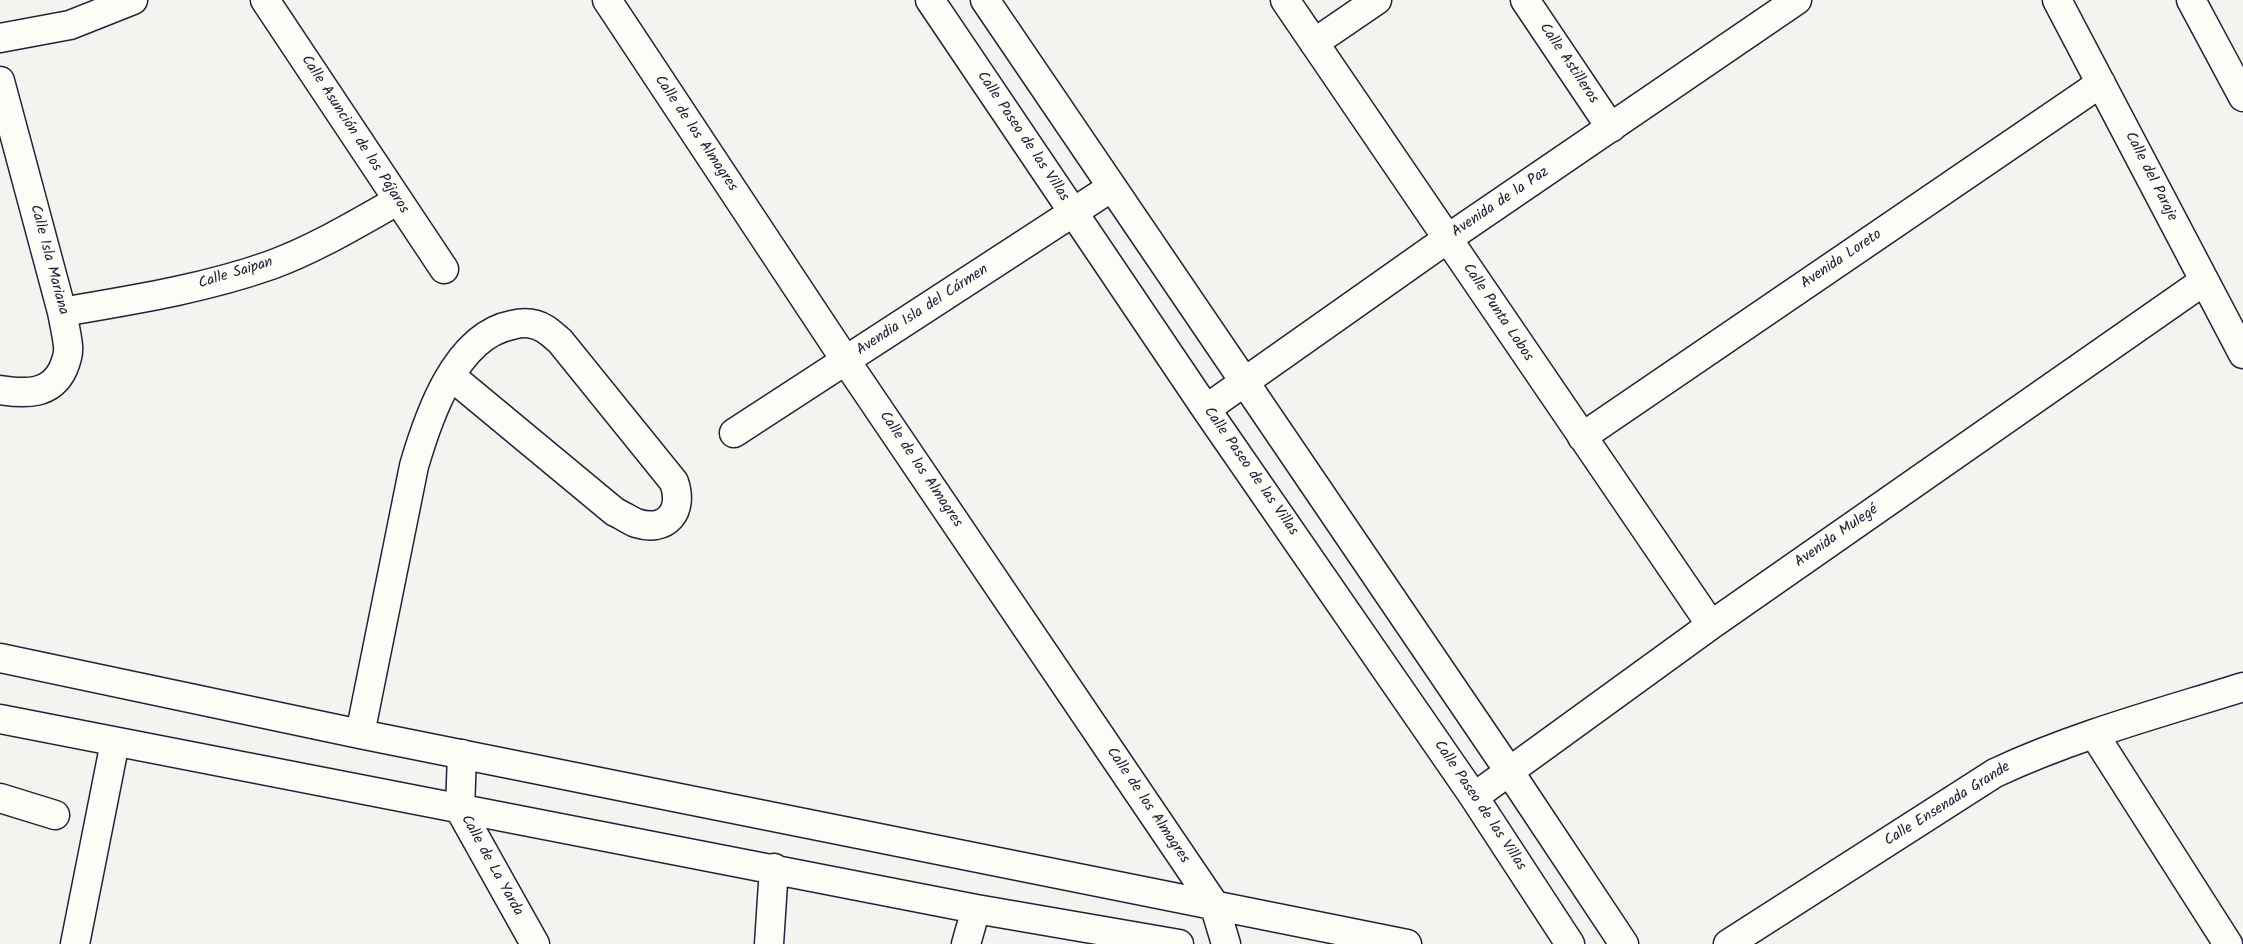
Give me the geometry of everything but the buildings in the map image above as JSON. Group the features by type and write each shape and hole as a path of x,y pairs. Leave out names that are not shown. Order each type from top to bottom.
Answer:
{"street":[{"path":"0,38 70,25 133,0"},
{"name":"Calle Asunción de los Pájaros","path":"265,0 444,270"},
{"name":"Calle de los Almagres","path":"607,0 846,361 1214,904 1226,944"},
{"name":"Calle Paseo de las Villas","path":"930,0 1206,409 1474,796 1570,944"},
{"path":"984,0 1509,770 1624,944"},
{"name":"Calle Punta Lobos","path":"1285,0 1711,625"},
{"path":"1314,43 1377,0"},
{"name":"Calle Astilleros","path":"1525,0 1611,128"},
{"name":"Avenida de la Paz","path":"1206,409 1447,239 1797,0"},
{"name":"Calle del Paraje","path":"2057,0 2243,354"},
{"path":"2191,0 2243,97"},
{"name":"Calle Isla Mariana","path":"0,81 62,312 68,348 67,361 59,378 49,387 32,393 0,390"},
{"name":"Avenida Loreto","path":"1582,437 2101,83"},
{"name":"Avendia Isla del Cármen","path":"734,433 1074,214 1112,187"},
{"name":"Calle Saipan","path":"62,312 162,295 216,282 271,265 314,247 397,201"},
{"name":"Avenida Mulegé","path":"1474,796 1711,625 2204,281"},
{"path":"360,734 414,466 426,427 451,376 468,353 488,335 506,326 526,322 545,328 560,341 674,482 678,493 677,508 666,520 657,524 637,523 615,512 451,376"},
{"path":"0,658 360,734 1407,944"},
{"name":"Calle Ensenada Grande","path":"1728,944 1995,773 2024,759 2094,734 2243,687"},
{"path":"0,719 460,810 774,868 976,909 1178,944"},
{"path":"2094,734 2228,944"},
{"path":"75,944 115,742"},
{"name":"Calle de La Yarda","path":"462,754 460,810 535,944"},
{"path":"0,798 55,815"},
{"path":"769,944 774,868"},
{"path":"966,944 976,909"}]}
